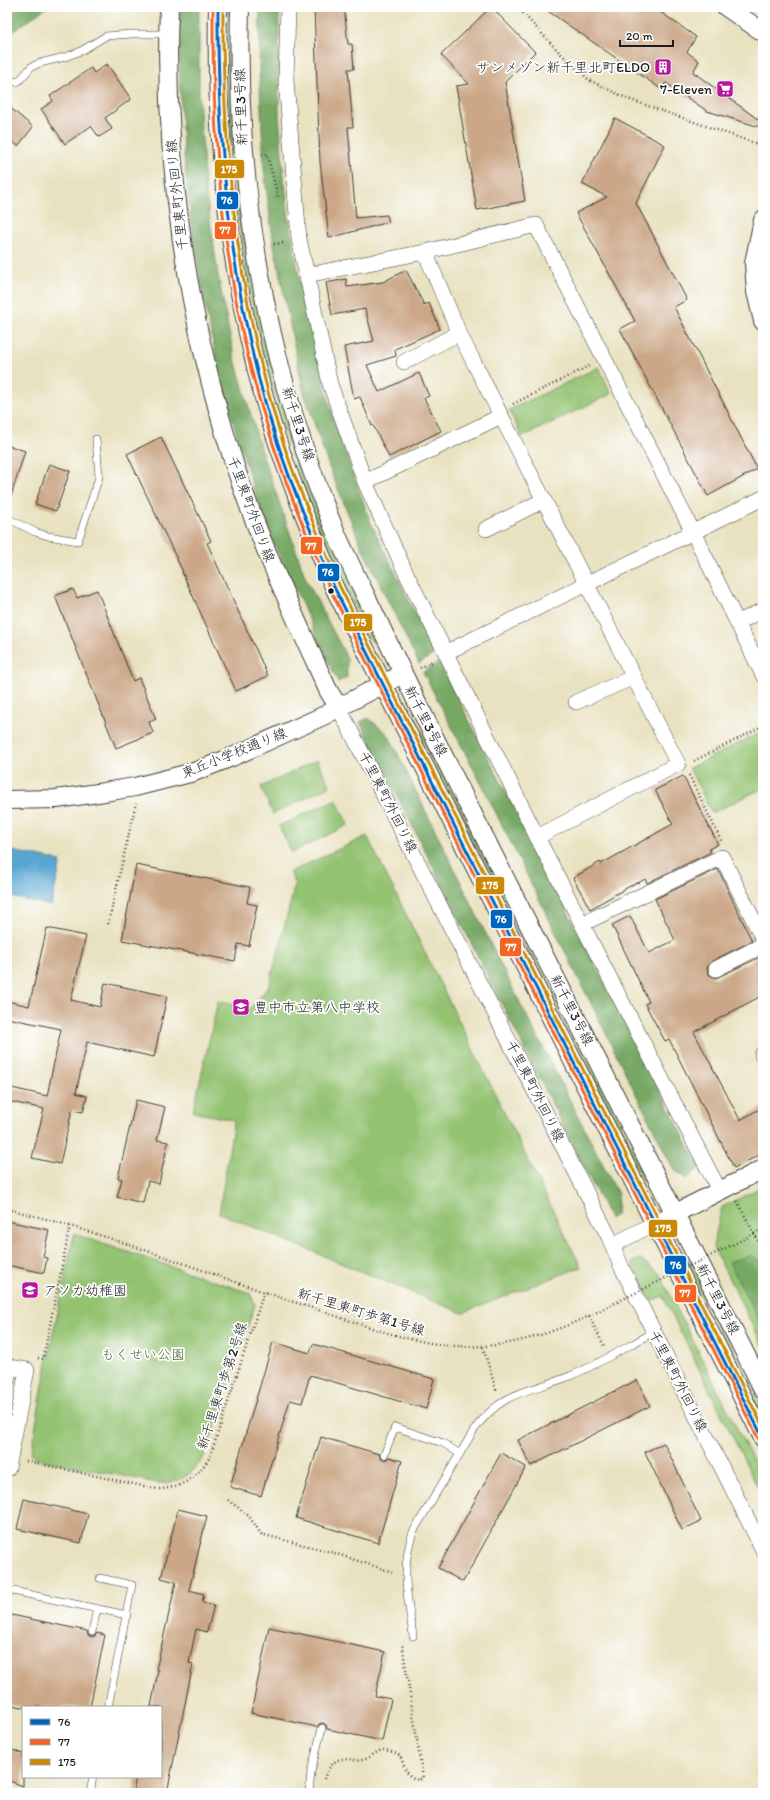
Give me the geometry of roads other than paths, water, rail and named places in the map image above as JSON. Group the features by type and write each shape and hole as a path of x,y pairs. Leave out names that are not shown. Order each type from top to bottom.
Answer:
{"street":[{"name":"千里東町外回り線","path":"169,7 168,94 174,182 186,271 215,400 234,465 275,574 328,690 339,708 613,1245 622,1268 763,1550"},
{"name":"新千里3号線","path":"218,7 217,67 222,156 233,250 252,348 272,422 297,497 335,589 763,1438"},
{"name":"新千里3号線","path":"240,7 240,106 243,153 257,264 273,342 294,420 331,522 402,674 763,1389"},
{"path":"288,7 286,80 299,239 330,384 365,482 404,569 447,652 537,837 582,924 728,1194"},
{"path":"726,7 763,32"},
{"path":"763,220 754,263 756,292 763,321"},
{"path":"307,275 425,252 536,225 693,532 763,675"},
{"path":"425,252 459,333 634,678 681,765 537,837"},
{"path":"404,362 459,333"},
{"path":"365,482 501,416"},
{"path":"447,652 763,498"},
{"path":"486,529 544,500"},
{"path":"737,623 763,610"},
{"name":"東丘小学校通り線","path":"7,800 56,799 98,793 194,772 232,757 339,708 402,674"},
{"path":"576,702 634,678"},
{"path":"582,924 722,857 763,939"},
{"path":"716,969 763,945"},
{"path":"613,1245 675,1214 728,1194 763,1169"},
{"path":"7,1381 10,1367 27,1370 13,1412 7,1468"}],"lane":[{"path":"7,79 15,82 19,81 31,67 81,51 106,36 168,34"},
{"path":"7,518 35,532 78,541 98,476 96,439"},
{"path":"413,1636 404,1574 407,1551 413,1532 484,1416 498,1404 529,1389 569,1376 654,1332"},
{"path":"384,1456 395,1427 443,1443 460,1454"},
{"path":"100,1578 132,1585 108,1706"},
{"path":"13,1591 127,1615"},
{"path":"92,1632 97,1609"},
{"path":"309,1793 311,1772 322,1728"},
{"path":"90,1793 94,1778"}],"water":[{"path":"7,850 61,861 51,906 7,896"}],"place":[{"name":"サンメゾン新千里北町ELDO","path":"663,67"},
{"name":"7-Eleven","path":"725,89"},
{"name":"豊中市立第八中学校","path":"241,1007"},
{"name":"アソカ幼稚園","path":"30,1290"}],"park label":[{"name":"もくせい公園","path":"143,1354"}]}
